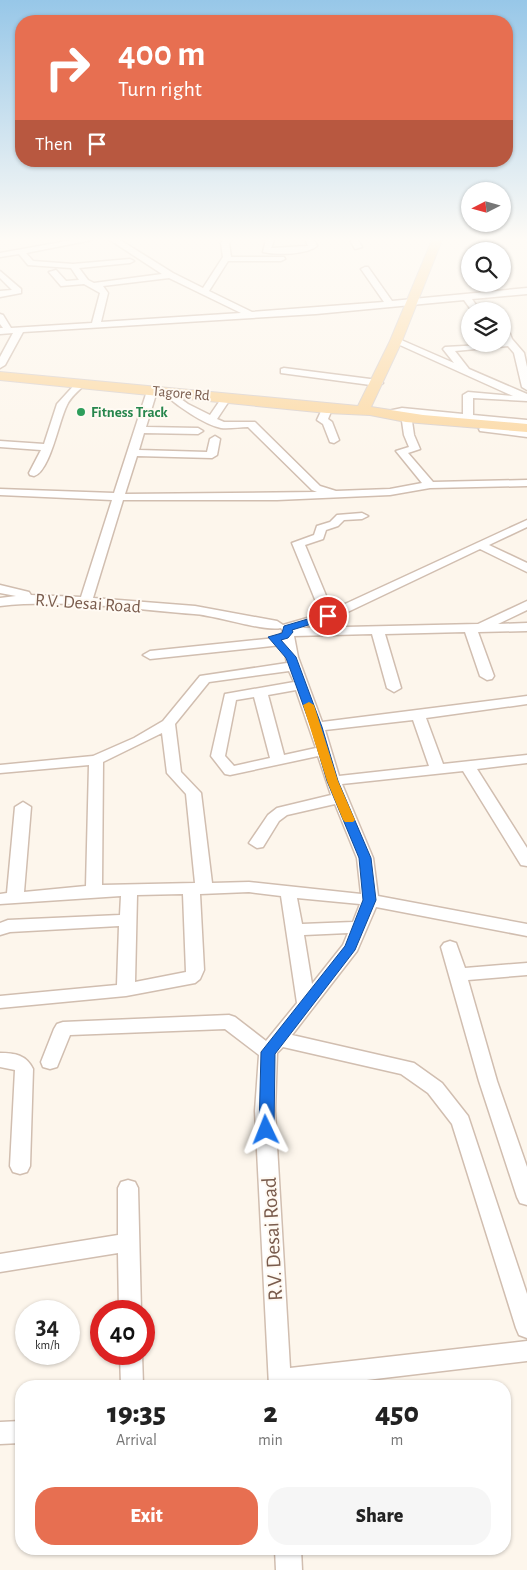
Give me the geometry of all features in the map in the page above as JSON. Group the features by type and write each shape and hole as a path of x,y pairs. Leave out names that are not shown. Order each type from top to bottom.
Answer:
{"main road":[{"path":"362,411 379,379 406,313"},
{"name":"Tagore Rd","path":"0,376 527,428"}],"street":[{"path":"96,324 99,313"},
{"path":"0,317 4,331 266,313"},
{"path":"0,365 20,329"},
{"path":"396,341 527,399"},
{"path":"511,343 519,353 527,387"},
{"path":"461,348 448,349 466,372"},
{"path":"286,368 379,379"},
{"path":"34,473 48,447 62,404 68,392 80,384"},
{"path":"86,600 152,391"},
{"path":"168,392 184,406 222,425 251,424 316,488 341,495"},
{"path":"468,417 468,395 527,399"},
{"path":"211,420 226,398"},
{"path":"327,409 322,420 327,422 334,440"},
{"path":"430,485 401,451 415,449 402,411 527,423"},
{"path":"403,417 527,434"},
{"path":"139,430 198,431"},
{"path":"132,453 212,455 215,440"},
{"path":"0,444 48,447"},
{"path":"0,492 118,497 341,495 390,492 430,485 527,483"},
{"path":"328,616 298,543 319,536 321,528 334,524 341,517 362,516"},
{"path":"279,633 328,616 527,523"},
{"path":"480,545 527,568"},
{"path":"0,590 36,598"},
{"name":"R.V. Desai Road","path":"0,602 36,598 86,600 176,610 193,618 279,633"},
{"path":"474,628 527,605"},
{"path":"150,655 279,633 527,627"},
{"path":"474,628 487,676"},
{"path":"378,630 394,688"},
{"path":"274,1046 351,947 370,900 365,858 333,781 317,727 293,661 279,633"},
{"path":"0,769 96,760 139,741 168,724 205,678 293,661"},
{"path":"301,685 230,697 218,756 230,771 324,751"},
{"path":"260,692 278,760"},
{"path":"317,727 527,700"},
{"path":"418,715 437,768"},
{"path":"0,1002 126,990 186,980 194,975 197,888 193,793 174,773 168,724"},
{"path":"333,781 527,759"},
{"path":"94,891 96,760"},
{"path":"467,765 527,861"},
{"path":"257,843 273,818 282,810 340,798"},
{"path":"23,807 7,899 129,889 249,887 370,900 527,930"},
{"path":"126,990 129,889"},
{"path":"288,891 306,1004"},
{"path":"0,929 8,926 128,920"},
{"path":"294,930 359,927"},
{"path":"450,947 488,1081 527,1196"},
{"path":"458,975 527,969"},
{"path":"50,1062 63,1030 229,1022 274,1046 407,1068 435,1088 461,1122 527,1328"},
{"name":"R.V. Desai Road","path":"274,1046 265,1111 279,1380"},
{"path":"2,1062 19,1063 24,1069 20,1166"},
{"path":"128,1188 130,1300"},
{"path":"0,1263 129,1242"},
{"path":"303,1380 527,1352"},
{"path":"131,1365 132,1380"},
{"path":"0,1433 15,1432"},
{"path":"288,1555 289,1570"}],"slow traffic":[{"path":"309,705 333,781 349,820"}],"place":[{"name":"Fitness Track","path":"81,412"}],"route":[{"path":"266,1130 268,1052 351,947 370,900 365,858 333,781 317,727 291,657 273,637 285,636 288,632 287,628 328,616"}]}
